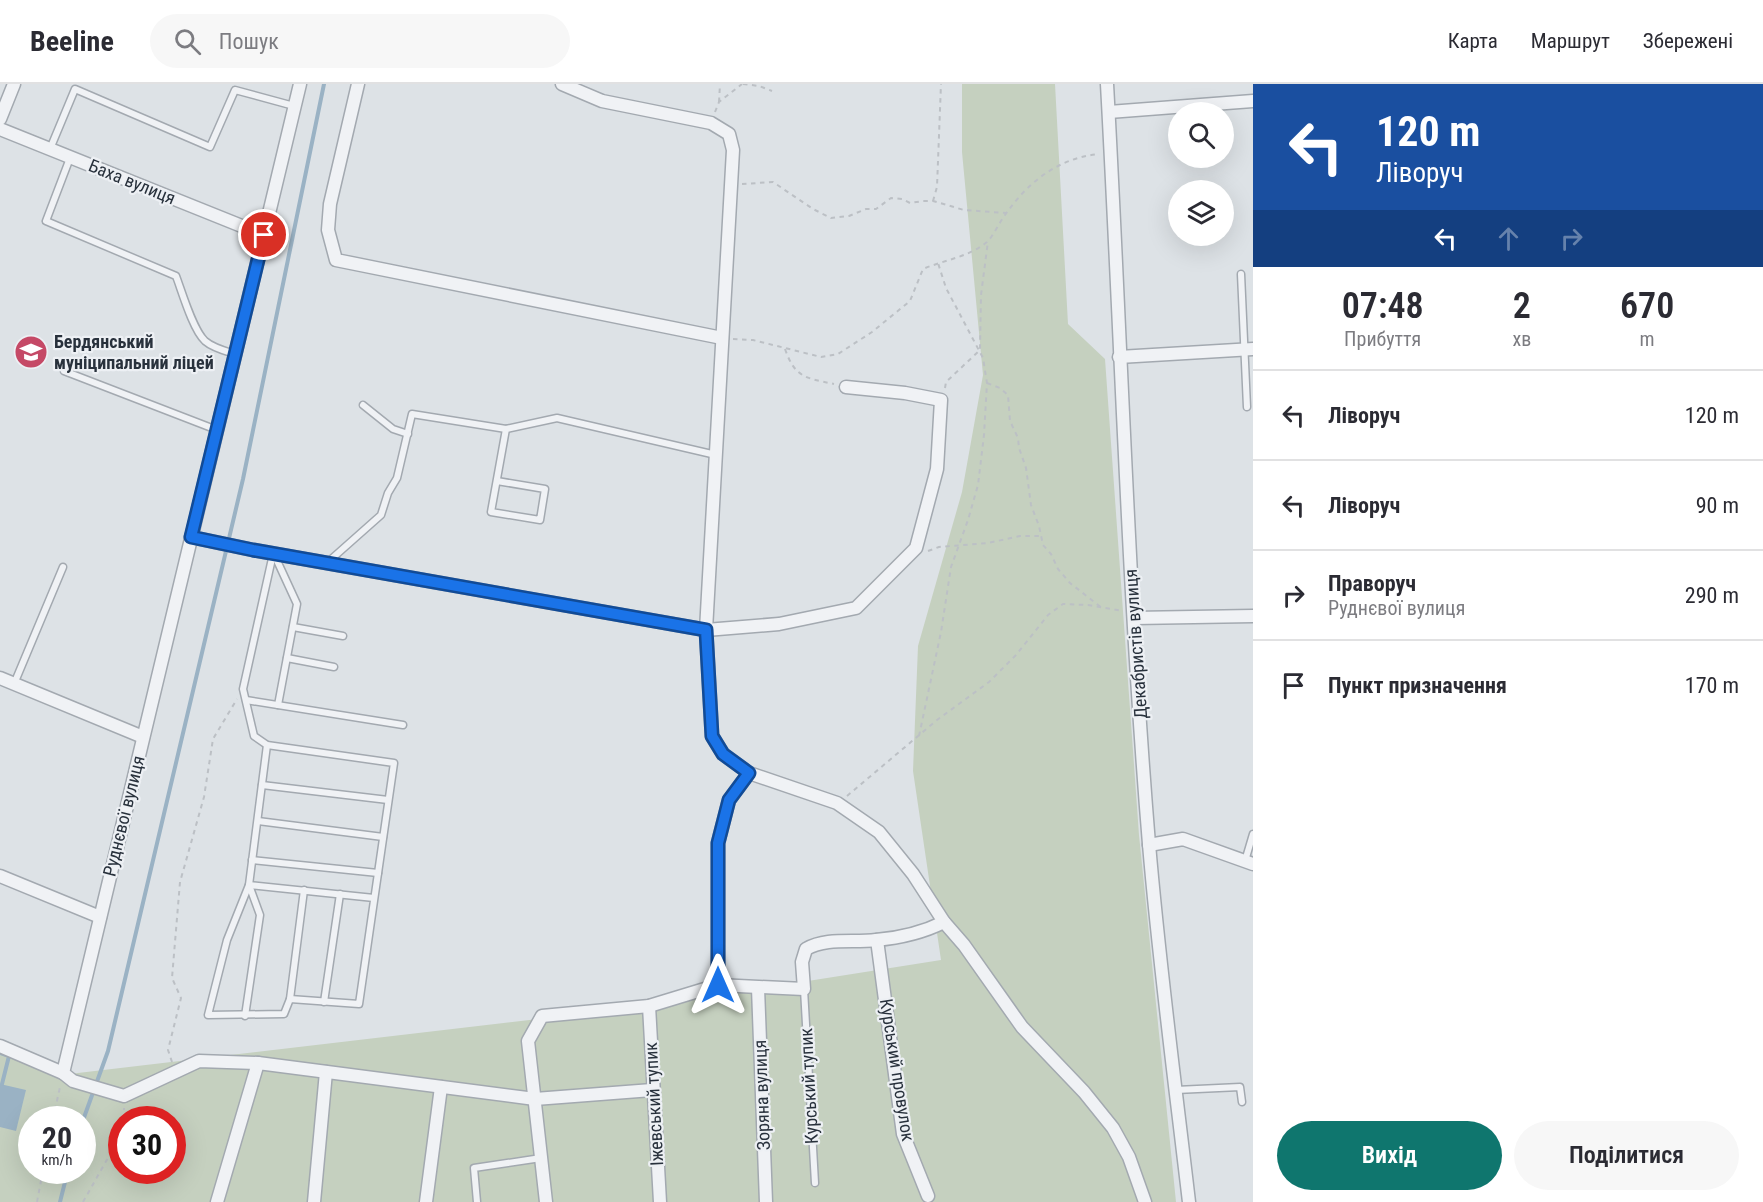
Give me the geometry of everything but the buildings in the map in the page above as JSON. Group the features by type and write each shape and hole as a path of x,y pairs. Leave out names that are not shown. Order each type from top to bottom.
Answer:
{"street":[{"path":"0,119 14,84"},
{"name":"Руднєвої вулиця","path":"68,1077 100,917 300,84"},
{"path":"358,84 330,204 328,230 336,260 722,338"},
{"path":"562,84 602,101 711,123 729,134 733,150 733,186 706,630 712,736 723,754 749,773 837,803 879,832 913,874 944,922 960,939 1022,1027 1084,1092 1113,1128 1129,1156 1145,1202"},
{"name":"Декабристів вулиця","path":"1107,84 1119,357 1149,845 1189,1202"},
{"path":"1109,112 1253,101"},
{"name":"Баха вулиця","path":"0,129 264,235"},
{"path":"1119,357 1249,350"},
{"path":"191,537 273,554 706,630 779,624 856,608 916,548 937,469 941,400 905,393 846,387"},
{"path":"1134,618 1253,616"},
{"path":"0,678 143,737"},
{"path":"718,985 718,843 729,800 749,773"},
{"path":"1149,845 1183,839 1249,863"},
{"path":"0,876 100,917"},
{"path":"546,1202 528,1041 542,1016 649,1006 718,985 804,989 802,963 806,949 817,943 877,940 930,929 944,922"},
{"name":"Курський провулок","path":"877,940 903,1134 928,1196"},
{"name":"Зоряна вулиця","path":"758,988 766,1202"},
{"name":"Іжевський тупик","path":"649,1006 660,1202"},
{"path":"0,1046 68,1077 124,1096 199,1061 258,1063 535,1099 652,1090"},
{"path":"217,1202 258,1063"},
{"path":"314,1202 326,1072"},
{"path":"426,1202 441,1087"}],"lane":[{"path":"50,149 76,86 210,147 235,90 295,106"},
{"path":"70,157 46,221 176,276 190,316 204,340 235,354"},
{"path":"1241,274 1249,350 1248,406"},
{"path":"64,371 217,430"},
{"path":"363,405 393,429 408,434"},
{"path":"326,563 381,515 388,493 398,478 412,414 506,429 557,418 717,455"},
{"path":"497,481 545,489 540,520 491,512 506,429"},
{"path":"273,554 297,604 278,705"},
{"path":"273,554 243,689 254,736 267,745 394,763 359,1004 290,999"},
{"path":"14,684 63,567"},
{"path":"293,627 343,636"},
{"path":"287,658 334,667"},
{"path":"246,700 403,725"},
{"path":"267,745 249,885 227,940 208,1015 284,1014 290,999 304,890"},
{"path":"262,785 388,800"},
{"path":"258,821 383,837"},
{"path":"1249,863 1253,834"},
{"path":"252,860 378,873"},
{"path":"249,885 375,898"},
{"path":"245,1016 260,915 249,885"},
{"path":"324,1002 340,894"},
{"name":"Курський тупик","path":"804,989 814,1183"},
{"path":"1176,1090 1239,1087 1242,1102"},
{"path":"477,1202 474,1168 541,1158"}],"path":[{"path":"711,123 719,102 720,84"},
{"path":"719,102 742,84 759,86 772,91"},
{"path":"933,201 937,187 941,84"},
{"path":"941,400 946,382 980,350 981,295 988,241 1006,213 1024,190 1044,172 1069,159 1111,153"},
{"path":"733,186 773,182 813,209 831,218 849,216 866,209 876,209 891,198 902,199 910,203 933,201 964,210 1006,213"},
{"path":"722,338 753,340 821,357 838,354 872,332 910,301 923,269 965,255 988,241"},
{"path":"919,736 941,632 951,567 978,485 987,383 980,350 946,288 939,263"},
{"path":"785,348 791,365 802,377 846,387"},
{"path":"987,383 1000,388 1008,395 1010,421 1018,438 1026,468 1030,505 1039,526 1043,545 1070,583 1104,609"},
{"path":"916,548 927,552 939,547 988,543 1020,536 1040,536"},
{"path":"837,803 937,720 989,682 1016,656 1048,615 1063,604 1088,605 1123,611 1134,618"},
{"path":"175,1072 168,1050 181,998 172,978 180,882 204,797 213,740 243,689"},
{"path":"58,1106 68,1077"},
{"path":"83,1202 108,1158"},
{"path":"36,1202 40,1184"}],"green space":[{"path":"962,84 1055,84 1068,324 1105,359 1139,835 1176,1202 0,1202 0,1049 61,1075 649,1006 941,960 913,771 918,646 962,492 983,375 962,152"}],"water":[{"path":"0,1084 26,1090 22,1106 18,1106 16,1131 0,1127"}],"waterway":[{"path":"88,1106 108,1051 243,479 324,84"},
{"path":"0,1053 9,1056 2,1084"},
{"path":"60,1202 64,1184"}],"place":[{"name":"Бердянський муніципальний ліцей","path":"31,352"}],"route":[{"path":"264,235 191,537 706,630 712,736 723,754 749,773 729,800 718,843 718,985"}]}
